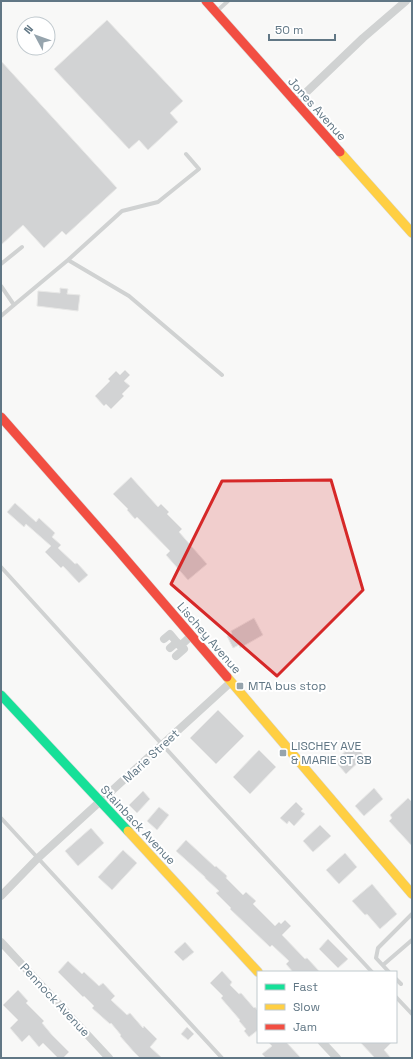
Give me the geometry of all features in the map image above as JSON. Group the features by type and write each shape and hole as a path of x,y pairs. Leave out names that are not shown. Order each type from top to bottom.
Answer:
{"street":[{"name":"Jones Avenue","path":"206,1 412,233"},
{"path":"295,103 363,38 406,1"},
{"name":"Lischey Avenue","path":"1,417 117,549 412,894"},
{"path":"164,639 170,634 184,649 176,656"},
{"path":"170,648 191,636"},
{"name":"Marie Street","path":"1,896 38,858 231,682"},
{"name":"Stainback Avenue","path":"1,695 257,971"},
{"name":"Pennock Avenue","path":"1,942 109,1058"},
{"path":"323,1043 337,1058"}],"lane":[{"path":"215,12 228,1"},
{"path":"1,316 68,260 122,211 158,202 199,169 186,154"},
{"path":"1,264 22,247"},
{"path":"68,260 129,296 222,375"},
{"path":"1,286 14,305"},
{"path":"1,567 162,746 371,971"},
{"path":"1,818 222,1058"},
{"path":"388,971 376,958 378,948 412,914"},
{"path":"383,965 412,940"},
{"path":"397,980 401,984"},
{"path":"397,997 412,1014"}],"highlighted area":[{"path":"331,480 363,590 277,676 171,584 222,481"}],"building":[{"path":"107,20 183,101 170,113 178,122 148,150 139,140 129,149 54,69"},
{"path":"1,61 117,188 66,235 62,231 44,248 23,225 1,245"},
{"path":"60,288 68,289 67,294 80,295 78,311 37,306 38,291 60,293"},
{"path":"125,370 130,375 124,381 130,386 122,394 124,396 111,409 106,404 104,406 95,396 110,381 108,379 116,371 120,375"},
{"path":"131,477 158,507 161,504 169,512 167,514 182,529 179,532 207,564 188,580 166,555 170,551 137,517 135,519 127,510 128,509 113,494"},
{"path":"15,503 36,522 39,518 55,533 52,537 61,545 58,548 75,564 77,563 88,575 79,583 63,566 61,568 45,552 51,546 26,524 24,527 7,512"},
{"path":"254,618 263,635 240,648 239,645 233,648 227,636 232,634 231,631"},
{"path":"218,710 244,736 216,764 190,738"},
{"path":"353,744 365,756 346,774 335,761"},
{"path":"259,750 276,767 250,794 233,777"},
{"path":"374,788 383,799 364,816 355,806"},
{"path":"143,791 150,799 137,813 129,805"},
{"path":"408,798 412,802 412,846 389,821 392,818 390,815"},
{"path":"296,802 303,809 301,811 305,814 294,826 289,821 287,824 280,818"},
{"path":"159,807 169,815 157,830 147,821"},
{"path":"320,825 331,836 313,852 303,841"},
{"path":"91,828 104,843 78,866 65,851"},
{"path":"186,840 227,876 226,878 243,895 246,892 256,901 253,904 275,926 279,922 281,924 285,920 291,926 282,935 319,971 292,971 286,964 289,961 272,945 270,947 230,909 231,908 216,893 219,891 176,851"},
{"path":"123,850 137,863 112,890 98,877"},
{"path":"345,853 357,867 339,884 326,870"},
{"path":"372,884 397,914 380,929 367,914 365,915 352,901"},
{"path":"328,939 348,959 338,968 319,949"},
{"path":"185,942 194,952 183,961 174,952"},
{"path":"68,961 82,974 84,972 99,986 103,983 115,996 111,1000 127,1015 130,1013 143,1028 144,1026 157,1039 150,1047 162,1058 140,1058 134,1052 111,1023 110,1024 92,1008 94,1006 58,972"},
{"path":"222,971 232,982 230,985 239,994 241,993 257,1010 257,1031 249,1037 244,1031 246,1029 239,1021 240,1020 221,998 223,996 210,983"},
{"path":"18,990 28,1001 26,1003 44,1021 42,1023 69,1052 63,1058 58,1058 43,1043 39,1047 29,1035 22,1042 10,1028 18,1020 3,1005"},
{"path":"187,1027 194,1034 188,1040 181,1034"},
{"path":"269,1043 287,1043 301,1058 266,1058 262,1054 272,1046"},
{"path":"361,1043 391,1043 384,1050 391,1058 375,1058"}],"traffic: fast":[{"path":"1,695 128,831"}],"traffic: slow":[{"path":"340,152 412,233"},
{"path":"227,677 412,894"},
{"path":"128,831 257,971"}],"traffic: jam":[{"path":"206,1 340,152"},
{"path":"1,417 227,677"}],"place":[{"name":"MTA bus stop","path":"240,686"},
{"name":"LISCHEY AVE & MARIE ST SB","path":"283,753"}]}
